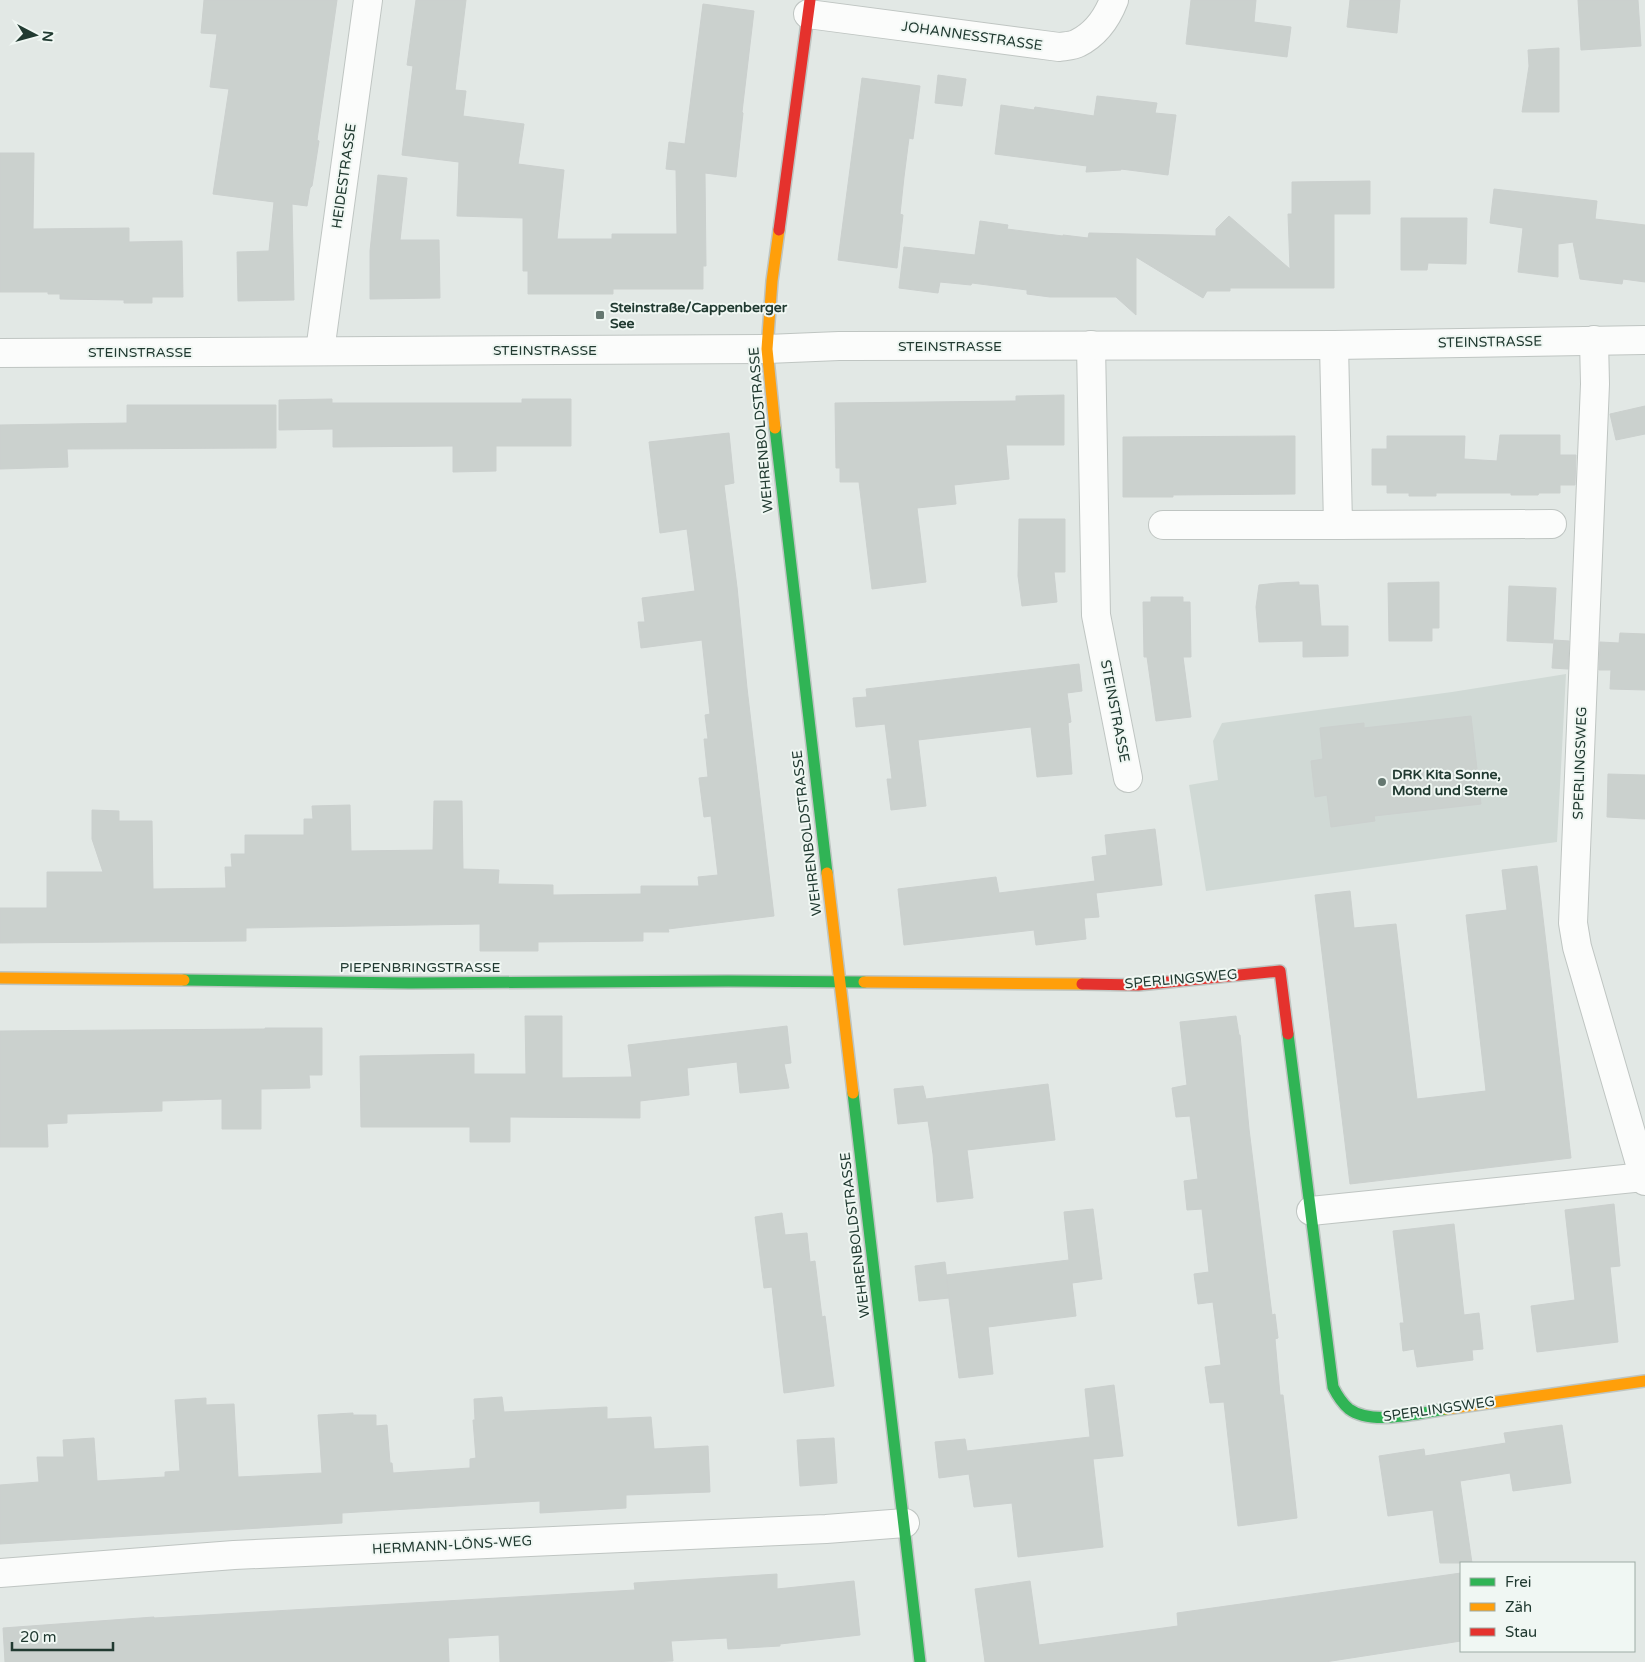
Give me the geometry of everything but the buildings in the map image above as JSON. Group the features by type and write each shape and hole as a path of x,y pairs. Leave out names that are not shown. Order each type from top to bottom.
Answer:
{"street":[{"name":"HEIDESTRASSE","path":"320,351 368,0"},
{"name":"JOHANNESSTRASSE","path":"809,7 1059,47 1077,44 1092,34 1104,21 1114,0"},
{"name":"WEHRENBOLDSTRASSE","path":"809,7 772,281 767,349 782,503 905,1523 920,1662"},
{"name":"SPERLINGSWEG","path":"1311,1211 1644,1179 1576,947 1573,923 1595,384 1594,340"},
{"name":"STEINSTRASSE","path":"0,353 767,349 848,346 1334,345 1645,340"},
{"name":"STEINSTRASSE","path":"1091,345 1096,615 1128,778"},
{"path":"1334,345 1338,525"},
{"path":"1163,525 1552,524"},
{"name":"SPERLINGSWEG","path":"840,982 1138,985 1280,971 1333,1387 1338,1398 1346,1407 1357,1414 1372,1418 1390,1417 1645,1381"},
{"name":"PIEPENBRINGSTRASSE","path":"0,978 410,983 728,980 840,982"},
{"name":"HERMANN-LÖNS-WEG","path":"0,1573 234,1555 826,1529 905,1523"}],"shaded area":[{"name":"DRK Kita Sonne, Mond und Sterne","path":"1566,674 1557,842 1206,891 1189,785 1218,780 1213,741 1222,723 1452,692"}],"traffic: fast":[{"path":"775,428 827,873"},
{"path":"184,980 410,983 864,982"},
{"path":"1288,1034 1333,1387 1349,1409 1370,1417 1396,1417 1446,1409"},
{"path":"853,1093 920,1662"}],"traffic: slow":[{"path":"775,428 767,349 772,281 779,230"},
{"path":"827,873 853,1093"},
{"path":"0,978 184,980"},
{"path":"864,982 1082,984"},
{"path":"1446,1409 1645,1381"}],"traffic: jam":[{"path":"779,230 810,0"},
{"path":"1082,984 1138,985 1280,971 1288,1034"}],"place":[{"name":"Steinstraße/Cappenberger See","path":"600,315"},
{"name":"DRK Kita Sonne, Mond und Sterne","path":"1382,782"}]}
